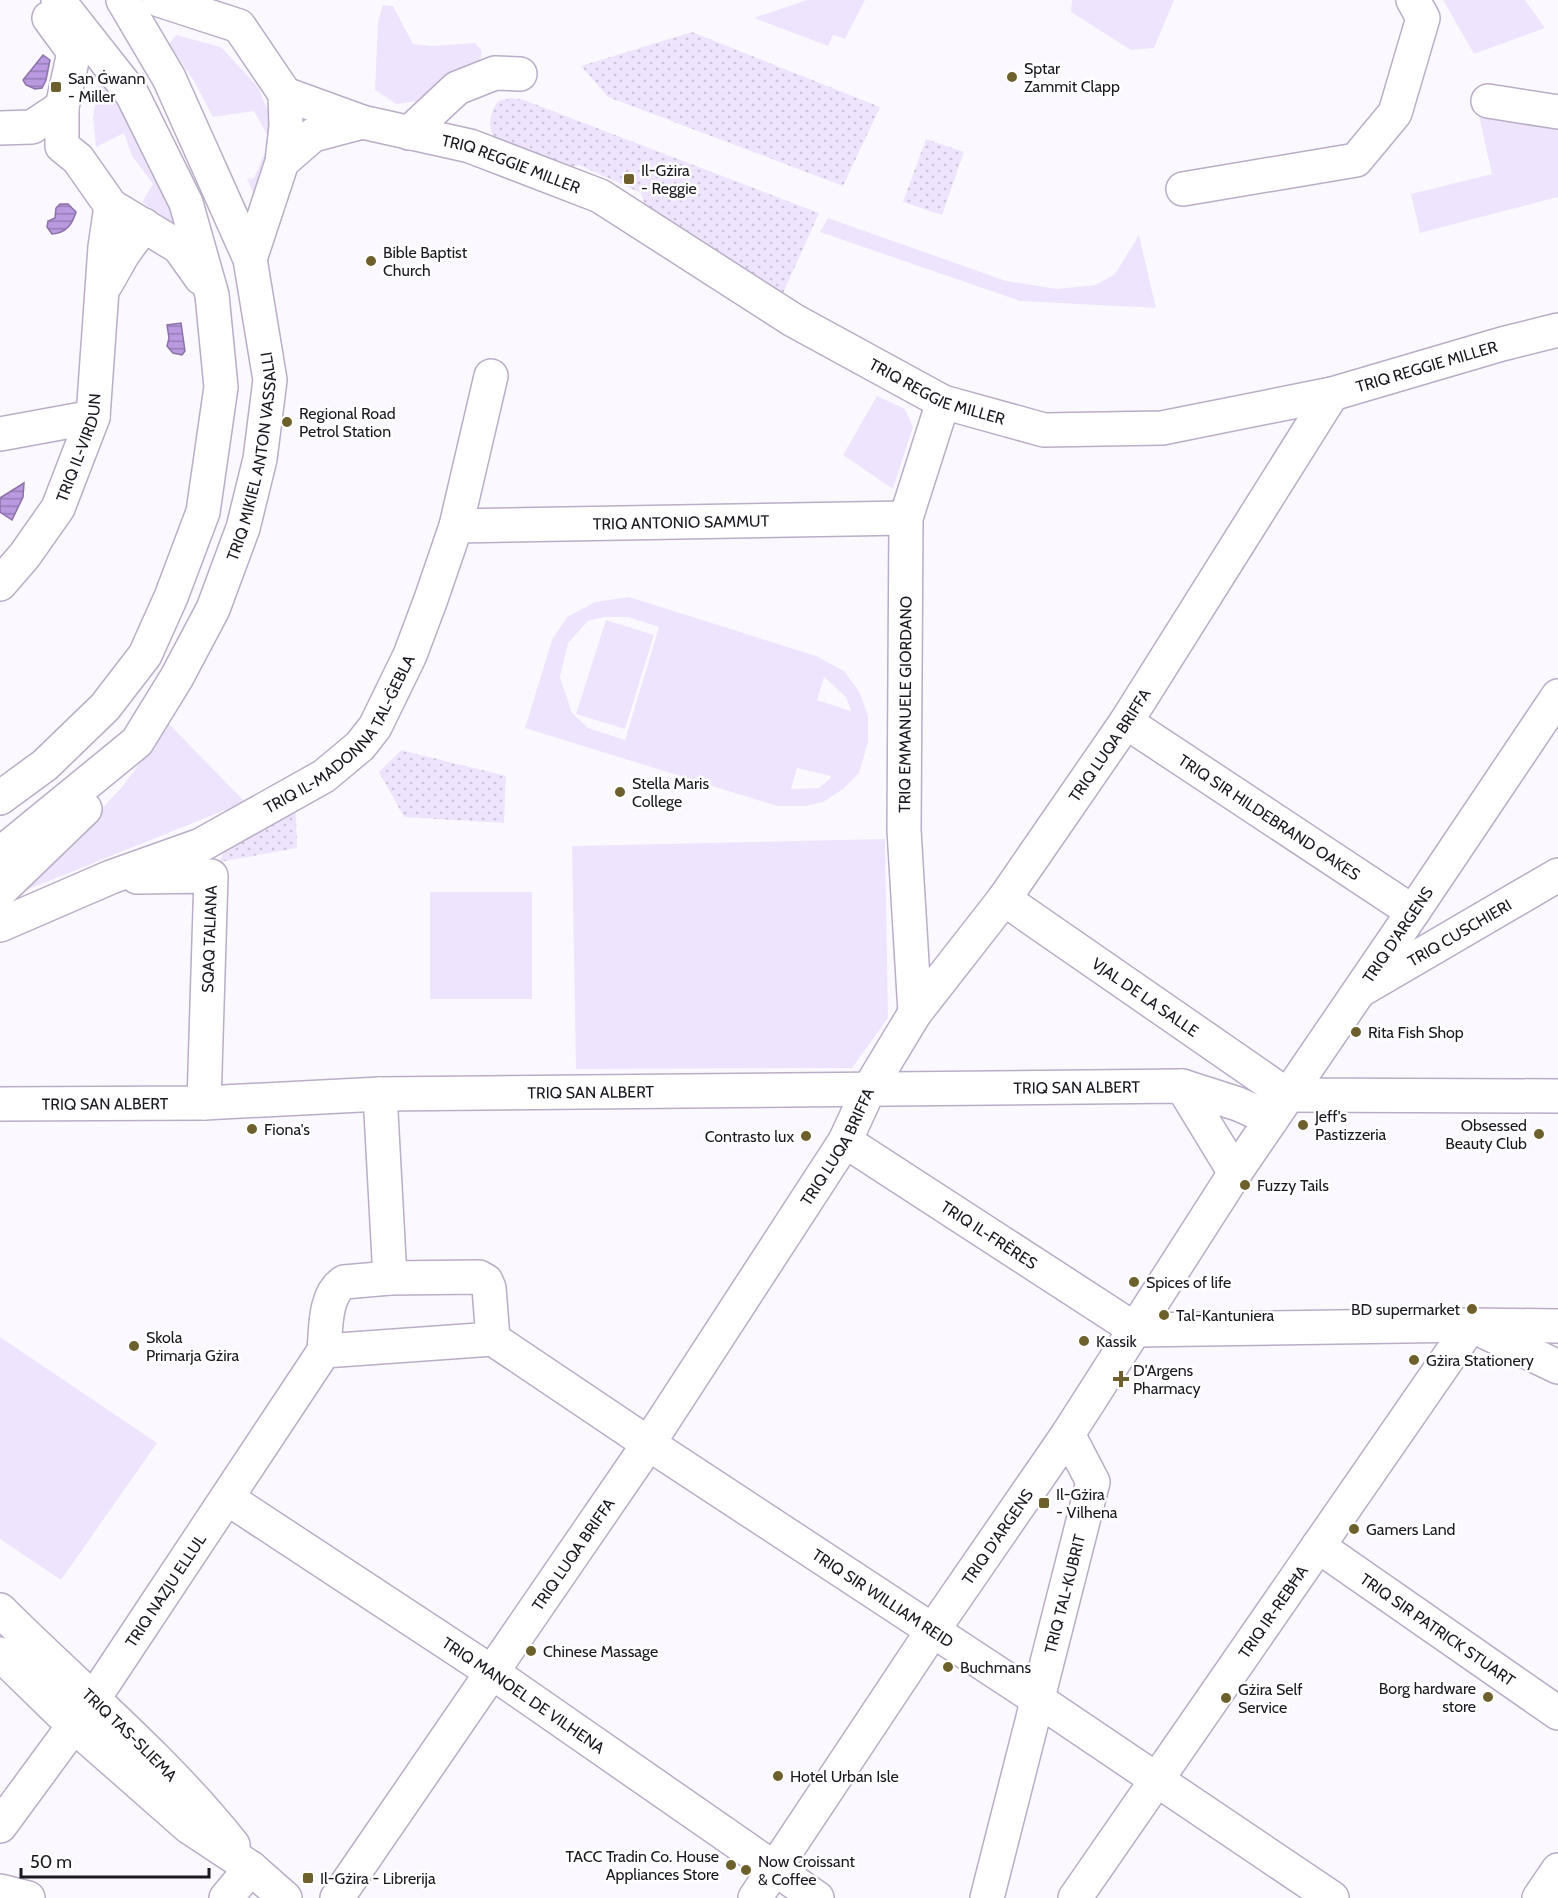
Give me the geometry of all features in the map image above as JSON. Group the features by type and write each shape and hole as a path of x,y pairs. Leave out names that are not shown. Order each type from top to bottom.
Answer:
{"main road":[{"path":"36,0 74,52 63,107 62,146"},
{"name":"TRIQ MIKIEL ANTON VASSALLI","path":"0,798 45,765 105,707 146,655 203,512 221,387 212,295 186,202 132,94 58,0"},
{"name":"TRIQ MIKIEL ANTON VASSALLI","path":"0,854 138,742 177,677 213,609 243,528 260,459 270,380 250,259 169,78 123,0"},
{"path":"159,0 239,26 285,94 286,126 282,162 250,259"},
{"path":"1183,189 1356,160 1395,113 1423,18 1413,0"},
{"path":"409,133 457,88 495,73 520,74"},
{"name":"TRIQ REGGIE MILLER","path":"285,94 362,122 470,146 600,196 793,320 943,402 1044,430 1162,428 1332,394 1558,330"},
{"path":"1488,101 1558,112"},
{"path":"0,128 32,127 63,107"},
{"name":"TRIQ REGGIE MILLER","path":"282,162 313,135 362,122"},
{"path":"32,127 78,159 111,206 178,247 212,295"},
{"name":"TRIQ IL-VIRDUN","path":"0,584 25,555 58,508 93,417 105,247 111,206"},
{"name":"TRIQ IL-VIRDUN","path":"102,291 123,254 144,225"},
{"name":"TRIQ IL-MADONNA TAL-ĠEBLA","path":"0,925 111,877 201,845 324,776 360,746 375,727 410,655 456,526 491,376"},
{"name":"TRIQ LUQA BRIFFA","path":"337,1898 649,1444 845,1141 869,1089 915,1013 1004,899 1126,722 1332,394"},
{"name":"TRIQ EMMANUELE GIORDANO","path":"915,1013 904,830 906,518 943,402"},
{"path":"0,434 93,417"},
{"name":"TRIQ ANTONIO SAMMUT","path":"456,526 906,518"},
{"name":"TRIQ D'ARGENS","path":"755,1898 1136,1330 1235,1173 1274,1097 1361,990 1558,696"},
{"name":"TRIQ SIR HILDEBRAND OAKES","path":"1126,722 1413,912"},
{"path":"0,891 100,794 138,742"},
{"name":"TRIQ CUSCHIERI","path":"1361,990 1558,875"},
{"name":"SQAQ TALIANA","path":"111,877 211,876 204,1103"},
{"name":"VJAL DE LA SALLE","path":"1004,899 1274,1097"},
{"path":"1182,1086 1235,1173"},
{"name":"TRIQ SAN ALBERT","path":"0,1104 204,1103 380,1094 1182,1086 1238,1104 1274,1097 1558,1096"},
{"path":"380,1094 390,1278"},
{"name":"TRIQ IL-FRÈRES","path":"845,1141 1136,1330"},
{"path":"479,1277 486,1281 489,1288 493,1339 324,1351 330,1302 338,1286 344,1282 390,1278 479,1277"},
{"path":"1471,1325 1558,1367"},
{"path":"1136,1330 1471,1325 1558,1326"},
{"name":"TRIQ IR-REBĦA","path":"1075,1898 1471,1325"},
{"name":"TRIQ SIR WILLIAM REID","path":"493,1339 1037,1699 1332,1898"},
{"name":"TRIQ NAZJU ELLUL","path":"0,1826 94,1698 324,1351"},
{"name":"TRIQ TAL-KUBRIT","path":"987,1898 1093,1482 1068,1434"},
{"name":"TRIQ MANOEL DE VILHENA","path":"227,1498 493,1673 816,1898"},
{"name":"TRIQ SIR PATRICK STUART","path":"1318,1546 1558,1713"},
{"name":"TRIQ TAS-SLIEMA","path":"0,1610 94,1698 203,1806 251,1868"},
{"name":"TRIQ TAS-SLIEMA","path":"0,1653 74,1725 189,1827 251,1868 285,1898"},
{"path":"226,1898 251,1868"},
{"path":"1539,1898 1558,1870"},
{"path":"0,1891 28,1898"}],"shaded area":[{"path":"807,0 865,0 845,39 833,35 828,46 754,18"},
{"path":"1072,0 1174,0 1154,48 1131,50 1071,12"},
{"path":"1443,0 1525,0 1545,28 1474,54"},
{"path":"383,5 393,6 413,44 431,46 475,43 482,51 479,69 440,85 418,101 396,104 375,90 378,21"},
{"path":"692,32 880,107 843,186 608,97 581,66"},
{"path":"176,35 221,47 258,87 268,111 276,155 256,199 247,179 254,178 270,140 254,111 213,117 194,81 169,44"},
{"path":"43,55 50,60 46,80 42,88 35,89 26,85 23,80"},
{"path":"103,73 167,188 176,226 161,223 164,217 142,202 153,184 132,156 124,133 96,147 93,117"},
{"path":"512,98 524,100 819,213 780,300 647,212 641,193 579,165 559,170 496,144 490,127 492,112 498,101"},
{"path":"1477,107 1558,124 1558,197 1420,233 1411,194 1492,174"},
{"path":"926,139 964,152 942,215 903,202"},
{"path":"60,204 68,204 76,212 68,228 52,234 47,227 48,221 55,218 56,208"},
{"path":"828,218 1006,281 1057,289 1095,285 1115,274 1139,235 1156,308 1020,301 820,232"},
{"path":"181,323 185,351 182,355 173,353 167,346 169,338 167,325"},
{"path":"877,396 905,409 913,427 893,489 843,455"},
{"path":"24,483 23,497 12,520 0,512 0,498"},
{"path":"629,597 816,656 844,671 860,693 868,716 868,742 859,773 843,789 823,802 806,806 777,806 525,728 552,640 567,617 595,602","holes":["604,617 628,617 659,627 625,740 588,728 572,713 560,677 568,643 588,621","824,677 846,697 851,711 817,700","797,768 831,776 819,788 791,789"]},
{"path":"606,620 654,635 625,729 576,714"},
{"path":"169,724 245,802 9,897 65,848 122,787"},
{"path":"401,750 506,776 504,823 404,817 379,772"},
{"path":"296,813 297,848 220,862 226,844"},
{"path":"885,839 888,1018 852,1068 576,1069 572,846"},
{"path":"430,892 532,892 532,999 430,999"},
{"path":"0,1337 157,1443 61,1580 0,1539"}],"place":[{"name":"Sptar Zammit Clapp","path":"1012,77"},
{"name":"San Ġwann - Miller","path":"56,87"},
{"name":"Il-Gżira - Reggie","path":"629,179"},
{"name":"Bible Baptist Church","path":"371,261"},
{"name":"Regional Road Petrol Station","path":"287,422"},
{"name":"Stella Maris College","path":"620,792"},
{"name":"Rita Fish Shop","path":"1356,1032"},
{"name":"Jeff's Pastizzeria","path":"1303,1125"},
{"name":"Fiona's","path":"252,1129"},
{"name":"Obsessed Beauty Club","path":"1539,1134"},
{"name":"Contrasto lux","path":"806,1136"},
{"name":"Fuzzy Tails","path":"1245,1185"},
{"name":"Spices of life","path":"1134,1282"},
{"name":"BD supermarket","path":"1472,1309"},
{"name":"Tal-Kantuniera","path":"1164,1315"},
{"name":"Kassik","path":"1084,1341"},
{"name":"Skola Primarja Gżira","path":"134,1346"},
{"name":"Gżira Stationery","path":"1414,1360"},
{"name":"D'Argens Pharmacy","path":"1121,1379"},
{"name":"Il-Gżira - Vilhena","path":"1044,1503"},
{"name":"Gamers Land","path":"1354,1529"},
{"name":"Chinese Massage","path":"531,1651"},
{"name":"Buchmans","path":"948,1667"},
{"name":"Borg hardware store","path":"1488,1697"},
{"name":"Gżira Self Service","path":"1226,1698"},
{"name":"Hotel Urban Isle","path":"778,1776"},
{"name":"TACC Tradin Co. House Appliances Store","path":"731,1865"},
{"name":"Now Croissant & Coffee","path":"746,1870"},
{"name":"Il-Gżira - Librerija","path":"308,1878"}]}
